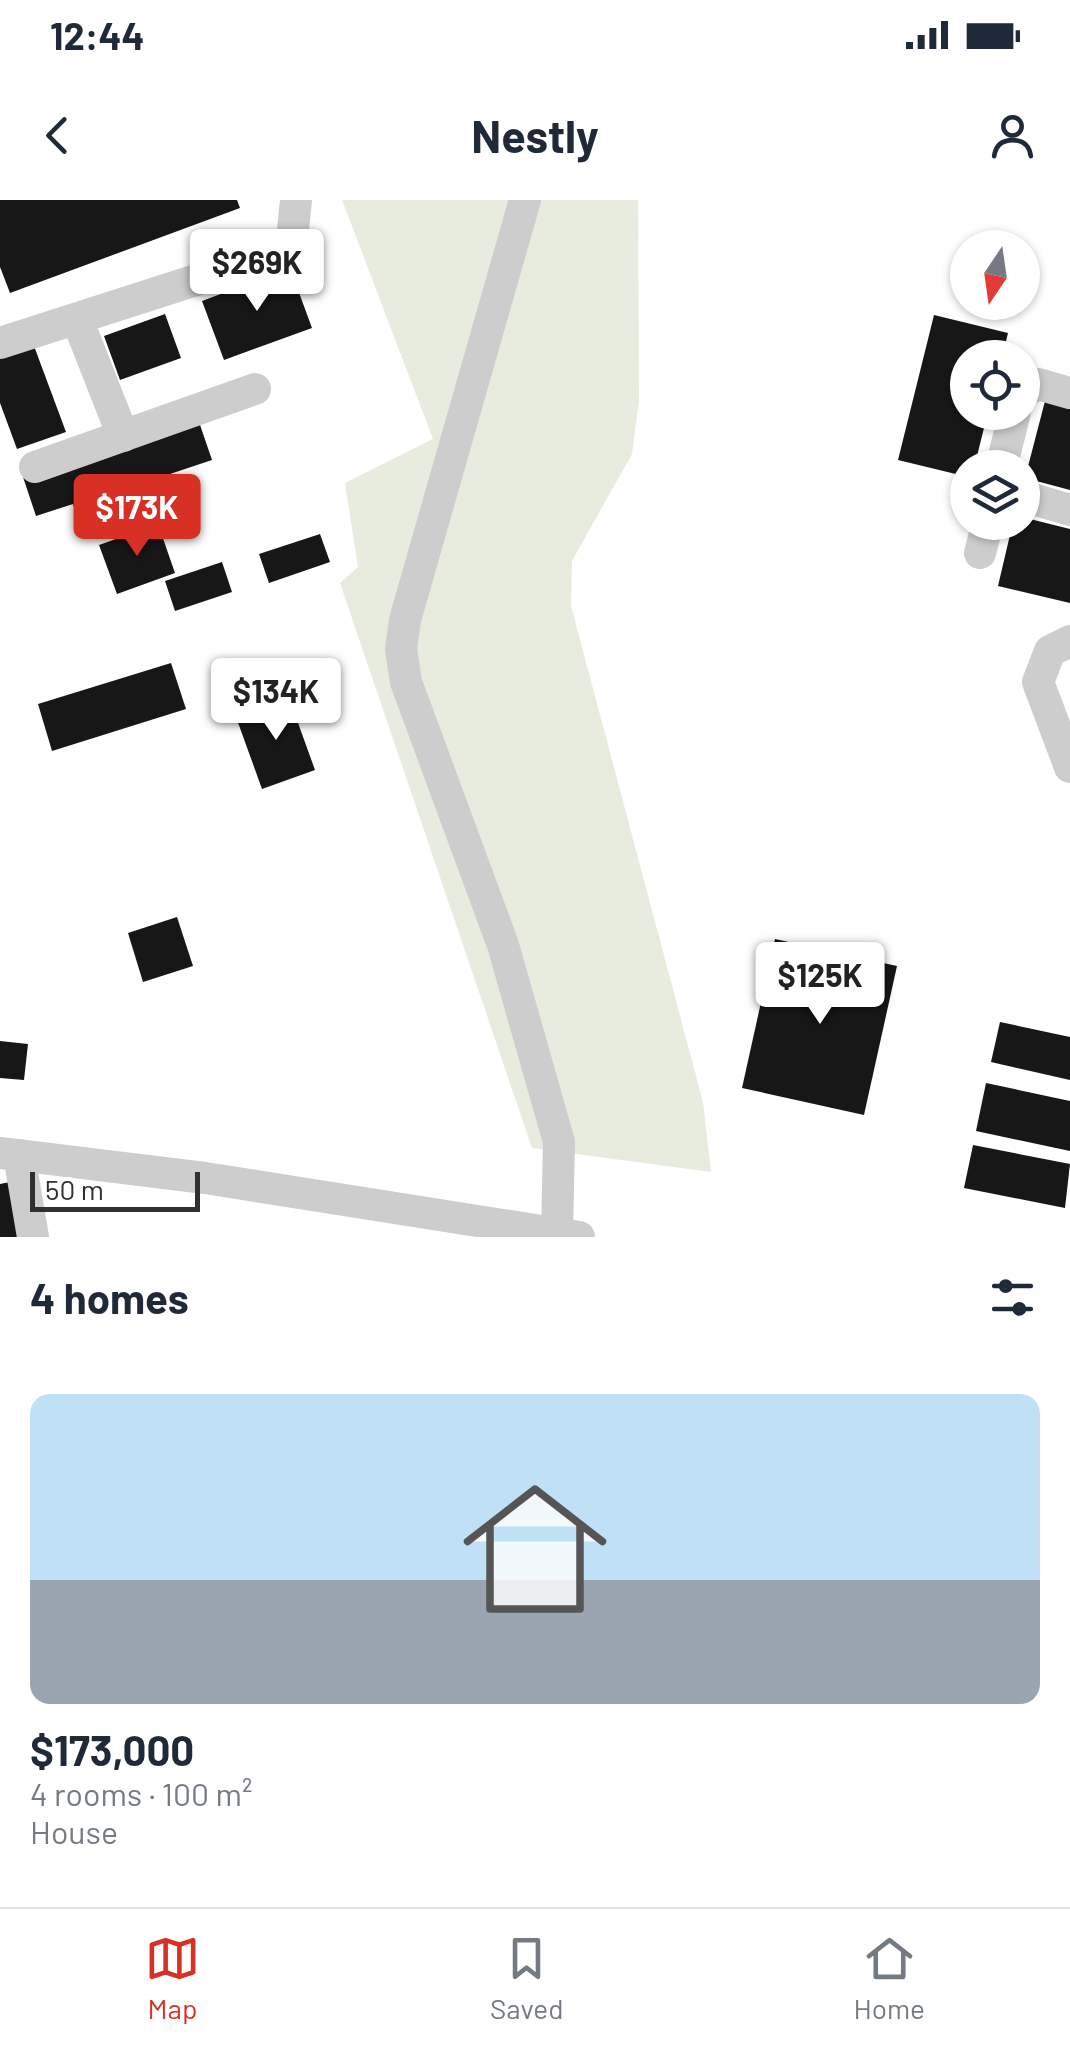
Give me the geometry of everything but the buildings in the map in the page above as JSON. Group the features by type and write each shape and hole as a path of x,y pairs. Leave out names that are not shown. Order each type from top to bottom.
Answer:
{"street":[{"path":"1,342 283,250 297,227 296,200"},
{"path":"33,1237 9,1154 206,1178 568,1235 559,1142 503,945 406,682 401,649 404,620 525,200"},
{"path":"77,319 122,436"},
{"path":"1040,385 1070,393"},
{"path":"35,467 255,389"},
{"path":"1040,501 1070,510"},
{"path":"1070,641 1050,651 1038,682 1070,767"}],"shaded area":[{"path":"342,200 638,200 639,400 632,454 572,561 571,606 703,1102 711,1172 532,1148 340,583 358,567 345,483 433,439"}]}
